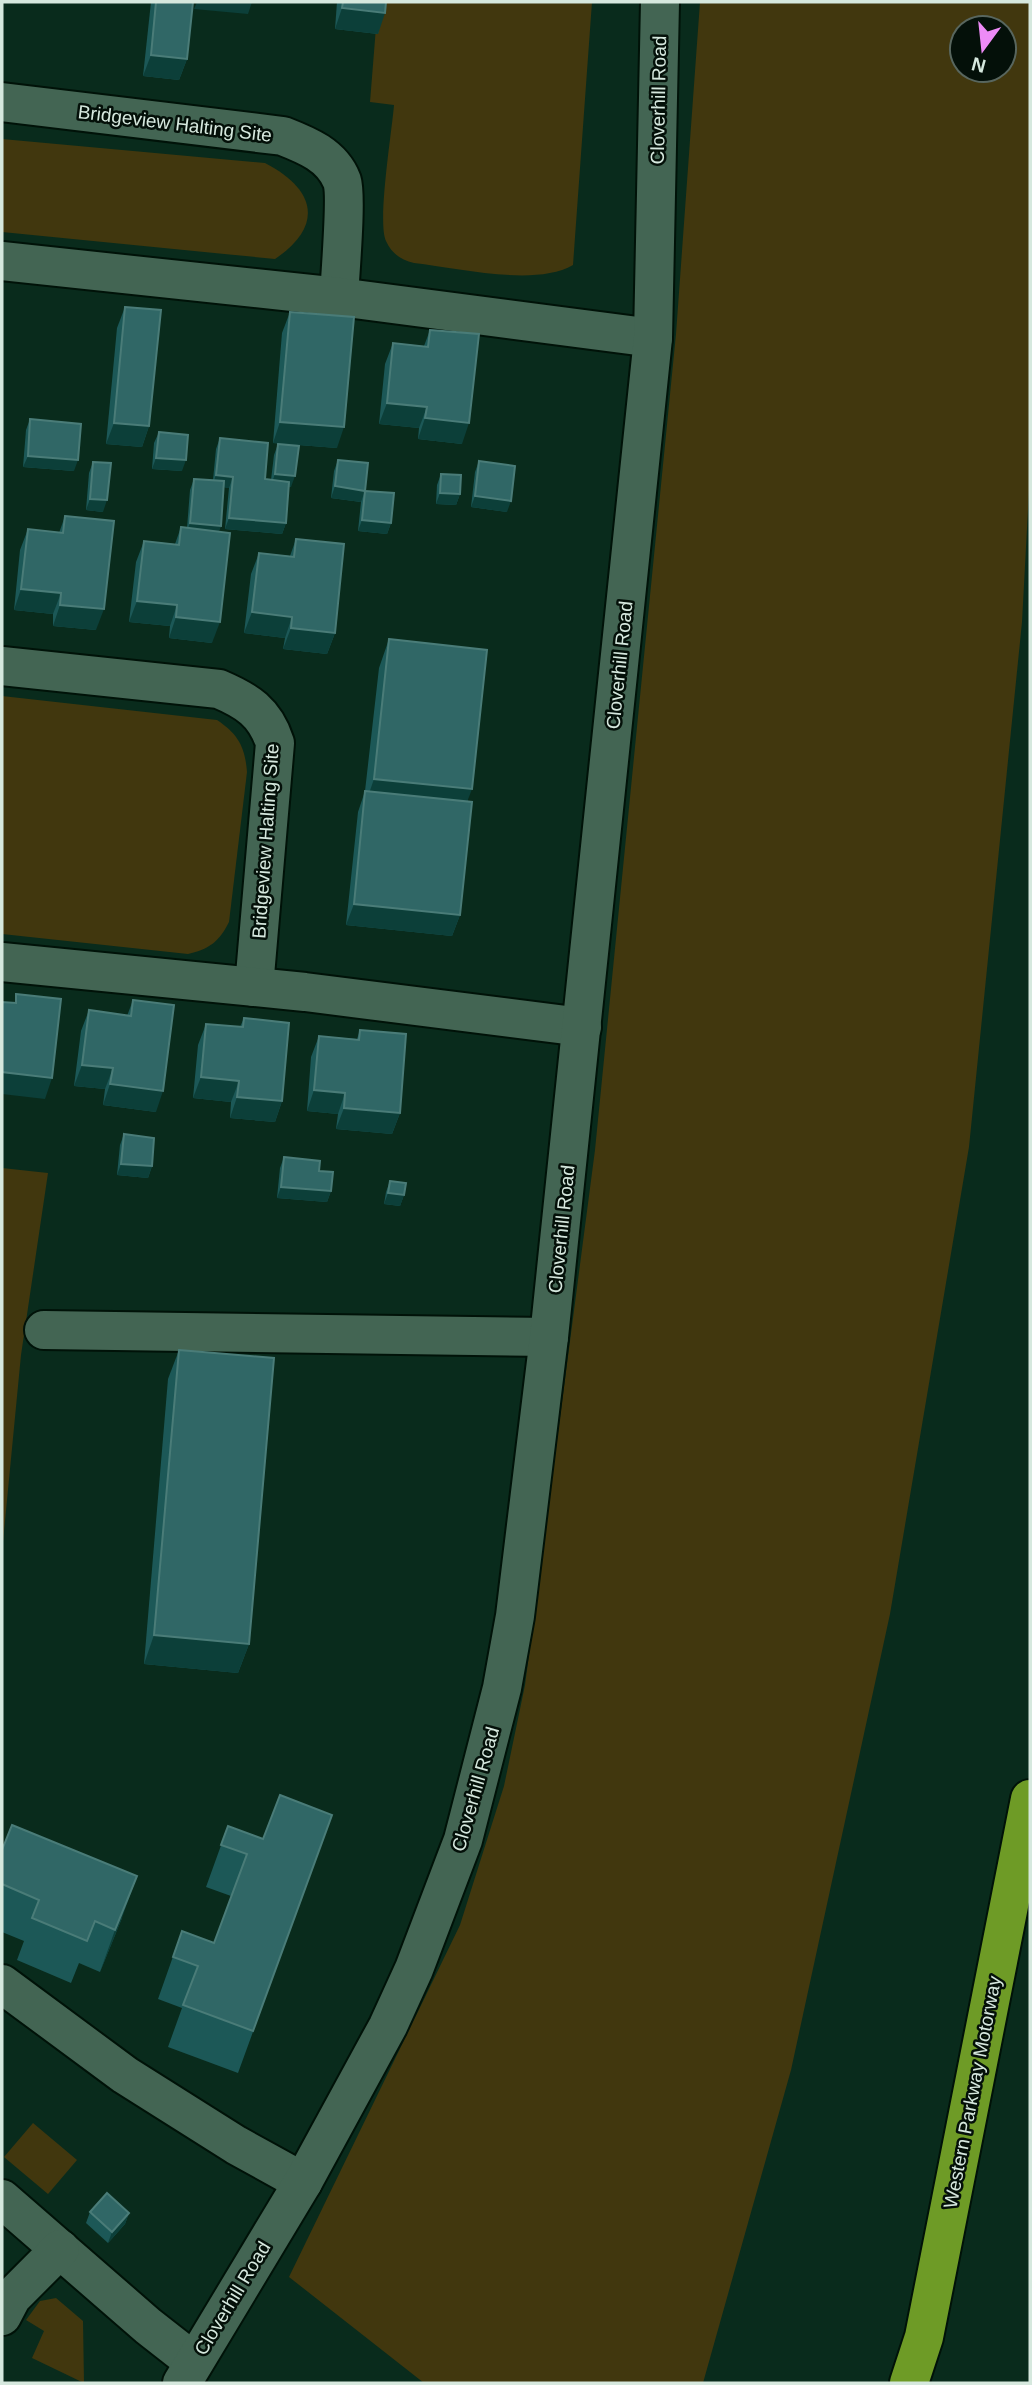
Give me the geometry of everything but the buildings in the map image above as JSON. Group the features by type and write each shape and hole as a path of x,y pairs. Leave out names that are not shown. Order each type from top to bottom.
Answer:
{"highway":[{"name":"Western Parkway Motorway","path":"909,2383 926,2324 1030,1799"}],"street":[{"name":"Cloverhill Road","path":"188,2372 303,2182 388,2026 439,1908 463,1840 504,1676 549,1337 653,338 660,2"},
{"name":"Bridgeview Halting Site","path":"2,102 283,136 312,148 329,161 342,183 339,297"},
{"path":"2,261 339,297 653,338"},
{"name":"Bridgeview Halting Site","path":"2,666 219,689 249,702 269,724 275,743 254,987"},
{"path":"2,962 254,987 582,1027"},
{"path":"44,1330 549,1337"},
{"path":"2,1984 125,2075 236,2145 303,2182"},
{"path":"2,2199 148,2326 188,2372"},
{"path":"2,2316 12,2297 60,2249"}],"shaded area":[{"path":"378,2 592,2 573,265 538,275 496,274 414,263 401,258 391,249 386,241 383,215 394,105 370,102"},
{"path":"700,2 1030,2 1030,472 1022,622 969,1147 890,1614 791,2070 703,2383 424,2383 289,2277 460,1925 504,1786 525,1685 595,1150 676,334"},
{"path":"2,139 265,163 295,184 307,208 307,221 302,233 275,259 2,232"},
{"path":"2,696 217,720 235,736 242,748 247,772 229,922 213,944 188,954 2,934"},
{"path":"2,1168 48,1173 21,1355 2,1552"},
{"path":"33,2123 77,2160 48,2194 4,2157"},
{"path":"56,2298 83,2321 84,2383 32,2358 44,2331 26,2320 40,2301"}]}
